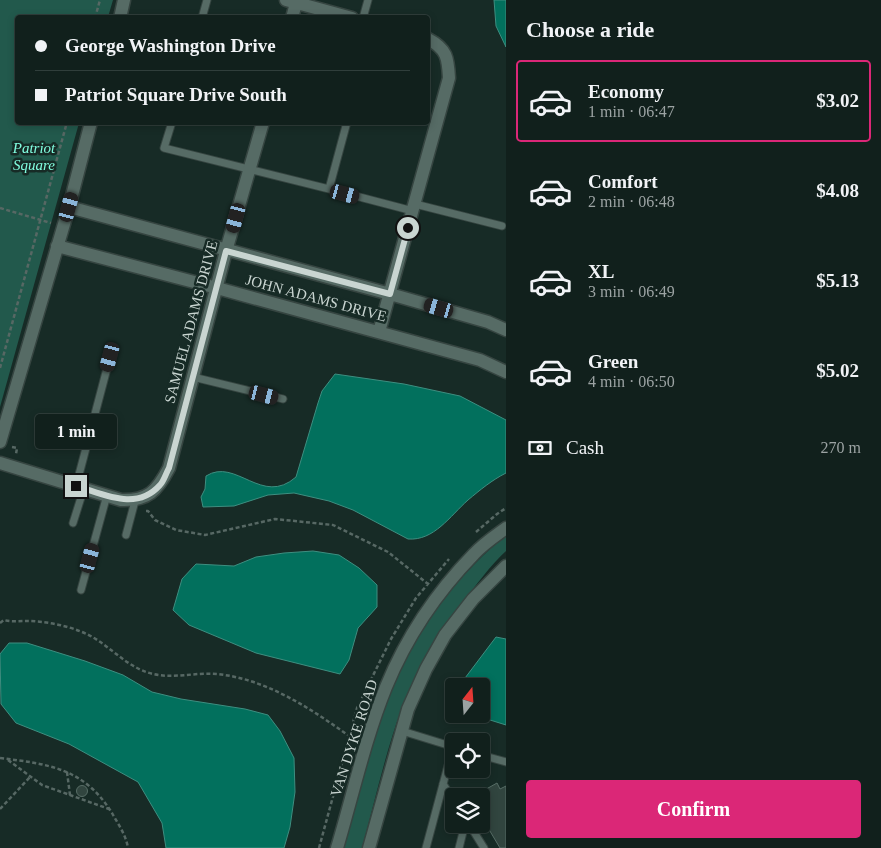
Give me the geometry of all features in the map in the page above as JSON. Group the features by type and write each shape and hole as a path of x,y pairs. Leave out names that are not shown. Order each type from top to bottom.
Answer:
{"street":[{"path":"121,15 124,0"},
{"path":"292,15 291,1 341,15"},
{"path":"379,332 449,78 448,60 442,49 430,40"},
{"path":"0,442 69,207 90,125"},
{"name":"SAMUEL ADAMS DRIVE","path":"135,501 148,495 160,485 169,468 226,251 262,125"},
{"name":"JOHN ADAMS DRIVE","path":"69,207 390,294 488,322 506,330"},
{"name":"JOHN ADAMS DRIVE","path":"57,246 480,360 506,372"},
{"path":"0,463 121,500 135,501"},
{"name":"VAN DYKE ROAD","path":"338,848 371,729 386,686 409,640 433,601 454,576 475,553 506,528"},
{"path":"369,848 408,709 423,677 445,635 473,599 506,566"}],"lane":[{"path":"203,15 207,0"},
{"path":"364,15 368,0"},
{"path":"171,125 164,148 329,190 502,226"},
{"path":"329,190 345,125"},
{"path":"73,523 110,357"},
{"path":"193,377 283,399"},
{"path":"81,590 107,495"},
{"path":"126,535 135,501"},
{"path":"402,730 445,744"},
{"path":"490,758 506,762"},
{"path":"426,848 445,777"},
{"path":"443,784 446,788"},
{"path":"459,848 464,833"},
{"path":"473,833 484,848"}],"path":[{"path":"96,15 100,0"},
{"path":"0,368 66,125"},
{"path":"0,208 63,226"},
{"path":"148,511 155,520 176,530 205,535 275,519 332,525 388,552 428,584"},
{"path":"0,623 4,620 44,622 81,631 95,638 124,661 152,674 166,676 217,674 247,680 281,693 323,717 350,736"},
{"path":"0,758 37,762 67,772 87,784 109,809 127,841 128,848"},
{"path":"7,759 42,785 57,792 109,809"},
{"path":"67,772 70,795"},
{"path":"0,809 30,777"}],"green space":[{"name":"Patriot Square","path":"0,0 113,0 109,15 15,15 15,125 78,125 0,407"},
{"path":"506,535 506,551 483,576 444,628 431,647 415,677 388,749 362,848 344,848 374,732 400,667 421,630 446,596 475,564"}],"shaded area":[{"path":"494,0 506,0 506,47 496,26"},
{"path":"335,374 404,384 460,396 506,420 506,473 468,500 434,532 417,539 408,539 353,510 329,501 294,493 268,495 234,506 203,507 201,497 205,489 206,476 217,472 228,472 260,485 272,487 284,485 296,477 322,391"},
{"path":"313,551 339,555 359,568 377,585 377,607 358,628 349,660 340,674 256,653 189,625 173,610 182,579 196,564 234,566 256,557"},
{"path":"496,637 506,639 506,725 490,720 490,678 465,678"},
{"path":"9,643 27,643 85,661 123,675 152,692 268,715 280,731 294,758 295,792 290,827 284,848 166,848 162,823 138,782 69,744 16,723 1,704 0,654"}],"building":[{"path":"497,783 500,789 506,786 506,848 500,848 490,831 490,788 488,788"},
{"path":"82,785 88,791 82,797 76,791"}],"route":[{"path":"76,486 121,500 135,501 148,495 160,485 169,468 226,251 390,294 408,228"}]}
